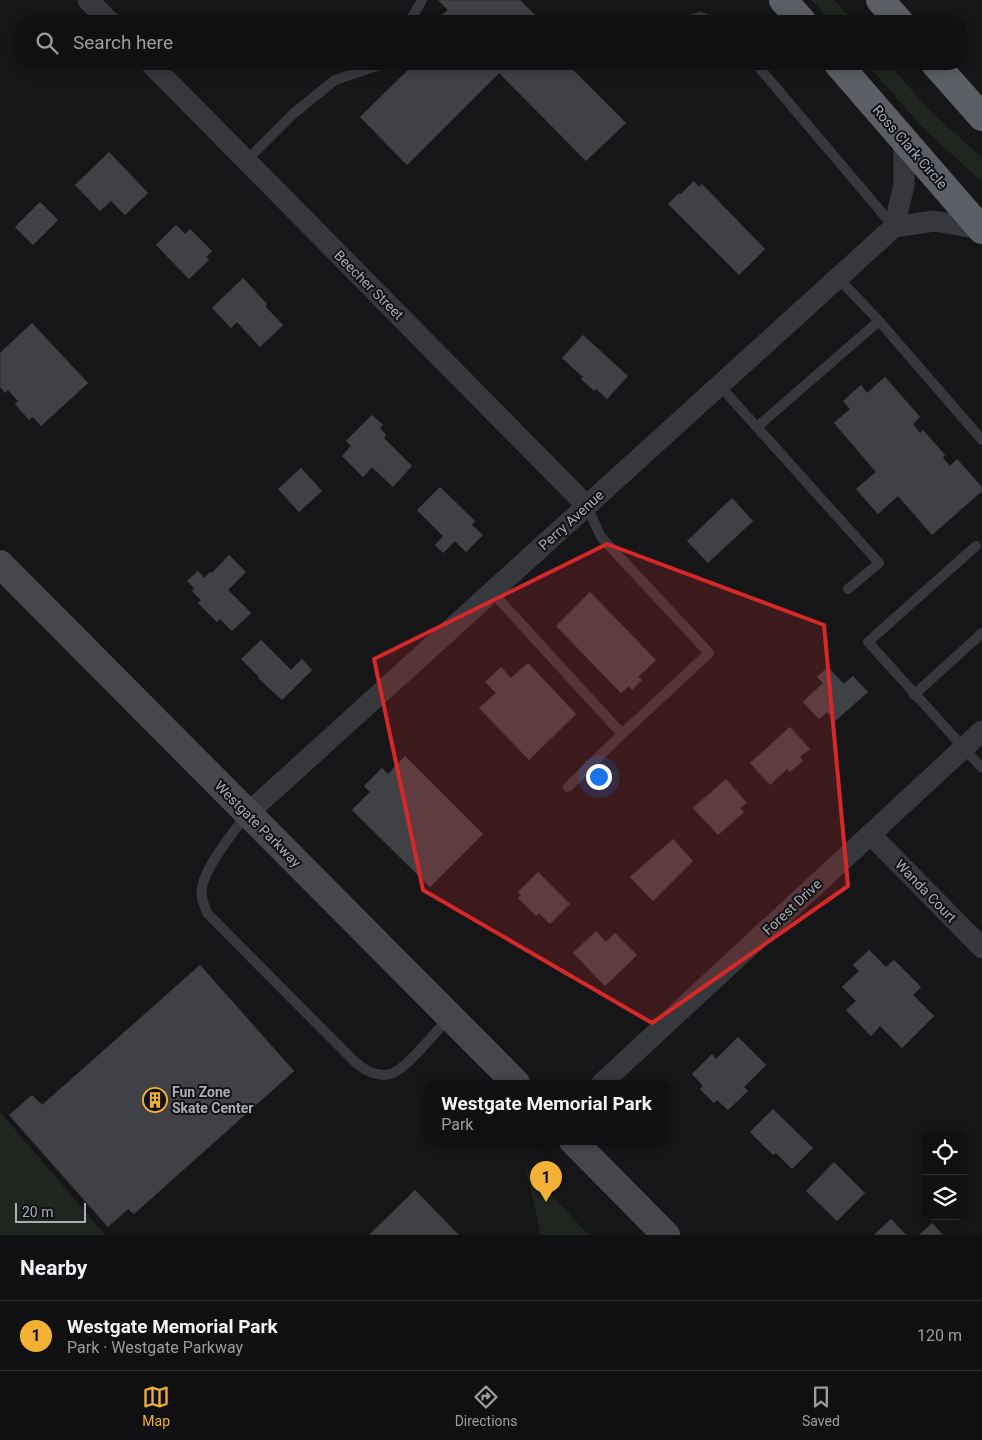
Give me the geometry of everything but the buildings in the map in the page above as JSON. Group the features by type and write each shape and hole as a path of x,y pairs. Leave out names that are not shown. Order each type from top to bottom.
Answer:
{"highway":[{"path":"784,0 797,15"},
{"path":"880,0 893,15"},
{"name":"Ross Clark Circle","path":"843,70 982,230"},
{"path":"940,70 982,117"}],"main road":[{"name":"Westgate Parkway","path":"0,564 513,1080"},
{"path":"577,1145 666,1235"}],"street":[{"path":"88,0 103,15"},
{"name":"Beecher Street","path":"157,70 587,506"},
{"path":"904,140 904,185 894,227 934,221 982,230"},
{"name":"Perry Avenue","path":"247,814 894,227"},
{"name":"Forest Drive","path":"605,1080 982,731"},
{"name":"Wanda Court","path":"870,834 982,948"}],"lane":[{"path":"413,15 422,0"},
{"path":"246,161 293,114 335,80 365,70"},
{"path":"761,70 894,227"},
{"path":"839,278 879,321 982,440"},
{"path":"758,427 879,321"},
{"path":"720,386 879,563 848,589"},
{"path":"568,787 708,653 601,537 587,506"},
{"path":"976,546 868,642 982,768"},
{"path":"492,592 622,734"},
{"path":"914,695 982,633"},
{"path":"247,814 207,874 201,888 202,901 207,913 363,1070 377,1074 392,1073 406,1063 450,1016"}],"highlighted area":[{"path":"607,544 824,625 848,886 652,1023 423,890 374,659"}],"shaded area":[{"path":"812,0 834,0 848,15 825,15"},
{"path":"872,70 894,70 929,110 982,158 982,182 921,126"},
{"path":"0,1112 105,1235 0,1235"},
{"path":"526,1169 589,1235 541,1235"}],"place":[{"name":"Fun Zone Skate Center","path":"155,1100"},
{"name":"Westgate Memorial Park","path":"546,1202"}]}
